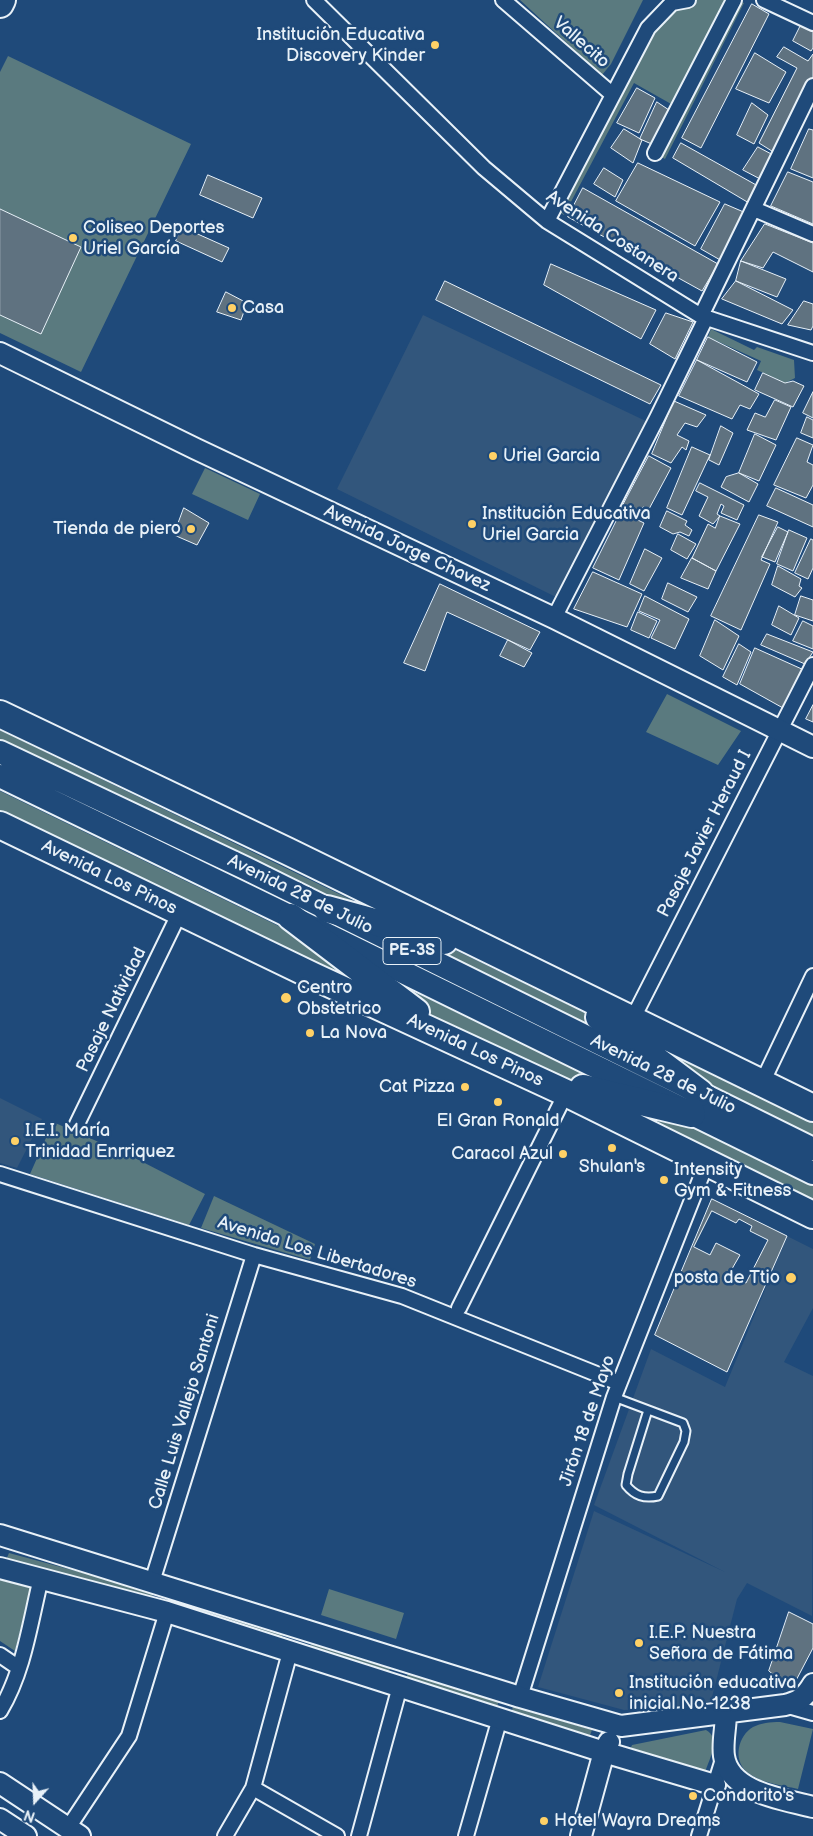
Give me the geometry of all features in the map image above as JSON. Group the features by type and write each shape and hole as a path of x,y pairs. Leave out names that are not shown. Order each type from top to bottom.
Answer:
{"highway":[{"path":"0,4 2,0"},
{"name":"Avenida 28 de Julio","path":"0,714 287,851 762,1084 804,1101"},
{"name":"Avenida Los Pinos","path":"0,825 313,976 566,1093 813,1215"},
{"path":"328,909 495,954"},
{"path":"291,917 453,1041"},
{"path":"552,981 696,1104"},
{"path":"494,1060 598,1093 696,1104"}],"main road":[{"name":"Avenida 28 de Julio","path":"0,752 328,909 696,1104 813,1174"},
{"name":"Avenida 28 de Julio","path":"0,776 291,917 696,1104 813,1149"}],"street":[{"name":"Avenida Costanera","path":"314,0 484,168 547,221 704,317 813,353"},
{"name":"Vallecito","path":"503,0 612,95"},
{"path":"547,221 648,28 672,3 688,0"},
{"path":"655,153 734,0"},
{"path":"764,0 813,24"},
{"path":"554,618 657,418 813,86"},
{"path":"754,209 813,234"},
{"name":"Avenida Jorge Chavez","path":"0,354 214,458 554,618 813,747"},
{"name":"Pasaje Javier Heraud I","path":"632,1020 813,665"},
{"name":"Pasaje Natividad","path":"77,1124 180,912"},
{"path":"762,1084 813,976"},
{"path":"459,1308 566,1093"},
{"name":"Jirón 18 de Mayo","path":"520,1697 614,1396 707,1162"},
{"name":"Avenida Los Libertadores","path":"0,1174 254,1254 402,1296 619,1383"},
{"name":"Calle Luis Vallejo Santoni","path":"152,1582 254,1254"},
{"path":"0,1535 520,1697 621,1726 726,1714 796,1703 804,1697 813,1684"},
{"path":"0,1568 167,1612 604,1752 715,1785"},
{"path":"0,1711 9,1697 19,1668 41,1578"},
{"path":"0,1782 74,1832 129,1736 167,1612"},
{"path":"225,1836 253,1788 290,1652"},
{"path":"0,1655 19,1668"},
{"path":"359,1836 400,1686"},
{"path":"785,1705 813,1714"},
{"path":"699,1836 724,1756 726,1714"},
{"path":"466,1836 500,1718"},
{"path":"581,1836 604,1752 621,1726"},
{"path":"724,1756 731,1774 740,1783 754,1791 813,1807"},
{"path":"253,1788 337,1836"},
{"path":"0,1819 26,1836"},
{"path":"0,1830 9,1836"}],"lane":[{"path":"614,1396 683,1423 686,1431 684,1442 658,1496 647,1498 632,1493 626,1485 648,1410"}],"shaded area":[{"name":"Uriel Garcia","path":"423,315 650,423 562,600 337,489"},
{"name":"I.E.I. María Trinidad Enrriquez","path":"0,1098 42,1119 17,1168 0,1163"},
{"path":"787,1236 813,1249 813,1308 784,1362 813,1376 812,1616 747,1583 737,1599 711,1701 695,1707 624,1710 538,1687 594,1511 725,1572 594,1505 651,1349 725,1387"}],"green space":[{"path":"520,0 643,0 611,64 602,75 598,74 595,69"},
{"path":"665,0 736,0 744,3 665,159 658,155 680,109 634,83 564,215 553,208"},
{"name":"Coliseo Deportes Uriel García","path":"8,56 191,144 81,372 0,333 0,72"},
{"path":"711,329 754,350 757,347 794,360 795,378 785,383 757,370 761,361 708,337"},
{"path":"205,468 260,494 248,520 192,494"},
{"path":"667,694 741,731 718,765 646,732"},
{"path":"0,730 813,1123 813,1140 0,744"},
{"path":"0,791 813,1185 813,1203 0,812"},
{"path":"53,1122 133,1157 205,1194 189,1225 30,1174"},
{"path":"214,1196 315,1244 310,1260 201,1228"},
{"path":"9,1553 154,1592 151,1600 6,1560"},
{"path":"0,1580 31,1588 15,1651 0,1641"},
{"path":"329,1589 404,1613 396,1639 321,1615"},
{"path":"184,1602 283,1632 281,1639 182,1609"},
{"path":"311,1644 390,1668 388,1675 309,1650"},
{"path":"408,1673 499,1701 496,1710 405,1681"},
{"path":"513,1706 592,1730 588,1741 511,1715"},
{"path":"780,1722 813,1729 798,1789 771,1783 751,1775 742,1766 740,1760 739,1748 748,1731 759,1725"},
{"path":"706,1730 711,1734 713,1744 711,1757 704,1775 630,1750 632,1745"}],"building":[{"path":"752,4 769,14 701,148 682,138"},
{"path":"802,23 813,29 813,48 811,51 793,41"},
{"path":"784,47 808,61 813,54 813,80 775,153 759,143 797,68 777,57"},
{"path":"755,53 786,72 769,103 736,89"},
{"path":"637,88 655,98 639,133 617,123"},
{"path":"657,102 672,112 654,145 640,139"},
{"path":"752,103 768,115 754,144 737,135"},
{"path":"624,129 642,140 633,163 611,148"},
{"path":"809,129 813,130 813,178 791,169"},
{"path":"681,143 758,186 749,203 673,158"},
{"path":"758,147 777,157 764,181 743,170"},
{"path":"638,163 720,202 695,246 616,201"},
{"path":"604,168 623,180 615,197 594,184"},
{"path":"788,172 813,182 813,224 771,206"},
{"path":"208,175 262,198 253,218 200,195"},
{"path":"583,188 718,264 702,291 568,217"},
{"path":"725,204 746,213 722,261 701,249"},
{"path":"0,209 81,247 41,334 0,315"},
{"path":"765,224 813,243 813,272 773,252 763,268 741,261"},
{"path":"182,227 229,248 222,262 176,241"},
{"path":"741,261 786,279 777,297 736,281"},
{"path":"551,264 656,310 641,339 544,285"},
{"path":"445,281 661,385 650,404 436,300"},
{"path":"736,281 793,310 782,324 722,299"},
{"name":"Casa","path":"226,292 247,303 241,320 217,312"},
{"path":"804,301 813,304 813,326 811,330 788,325"},
{"path":"666,313 693,322 675,359 650,344"},
{"path":"708,337 757,362 747,382 697,360"},
{"path":"697,360 759,394 750,409 740,405 732,419 679,396"},
{"path":"763,373 785,383 793,381 804,386 793,407 755,390"},
{"path":"813,392 813,418 803,413"},
{"path":"775,400 791,407 776,440 747,430 755,413 765,417"},
{"path":"674,401 706,415 697,427 685,423 677,435 689,441 686,450 682,447 671,463 652,454"},
{"path":"807,417 813,420 813,438 801,433"},
{"path":"721,426 733,433 719,465 709,460"},
{"path":"755,434 776,445 759,481 739,473"},
{"path":"797,438 813,445 807,462 813,465 813,485 806,498 774,485"},
{"path":"692,447 710,455 682,515 667,508"},
{"path":"649,456 671,468 649,509 643,507 638,517 621,509"},
{"path":"739,473 758,484 749,502 721,487 726,477"},
{"path":"700,483 744,505 737,520 721,513 724,506 721,504 717,514 720,516 713,524 699,516 708,497 696,491"},
{"path":"776,488 813,505 813,527 767,506"},
{"name":"Tienda de piero","path":"184,508 209,523 197,545 174,535"},
{"path":"667,511 687,521 685,525 692,530 689,536 680,532 673,534 660,527"},
{"path":"621,512 644,523 619,580 593,568"},
{"path":"759,515 778,522 761,560 770,564 741,630 711,616"},
{"path":"720,516 740,524 716,571 692,558 708,524 715,528"},
{"path":"778,527 788,532 775,562 762,557"},
{"path":"789,530 807,538 793,571 777,564"},
{"path":"678,534 696,544 687,559 671,550"},
{"path":"811,539 813,540 813,568 808,579 795,573"},
{"path":"645,549 662,558 644,591 630,584"},
{"path":"692,558 716,571 708,589 681,578"},
{"path":"778,566 801,579 799,586 802,588 795,597 772,585"},
{"path":"593,572 642,594 627,627 574,609"},
{"path":"668,583 697,597 688,612 662,599"},
{"path":"440,584 540,632 530,650 447,612 425,671 404,663"},
{"path":"645,596 689,619 675,649 651,638 660,620 639,611"},
{"path":"801,596 813,600 813,621 795,615"},
{"path":"779,606 799,618 791,635 772,625"},
{"path":"638,612 657,621 649,638 631,630"},
{"path":"715,620 739,636 723,670 700,656"},
{"path":"803,621 813,626 813,649 793,641"},
{"path":"767,634 813,652 805,664 761,645"},
{"path":"508,640 532,653 524,667 500,656"},
{"path":"739,644 751,652 737,685 723,677"},
{"path":"755,648 804,670 783,708 740,684"},
{"path":"813,705 813,722 806,719"},
{"path":"712,1199 787,1236 727,1372 655,1335"},
{"path":"712,1211 736,1223 739,1219 752,1226 750,1231 768,1240 746,1283 729,1274 740,1255 716,1243 710,1255 694,1247"},
{"path":"789,1612 813,1624 813,1648 791,1690 769,1671"}],"place":[{"name":"Institución Educativa Discovery Kinder","path":"435,45"},
{"name":"Coliseo Deportes Uriel García","path":"73,238"},
{"name":"Casa","path":"232,308"},
{"name":"Uriel Garcia","path":"493,456"},
{"name":"Institución Educativa Uriel Garcia","path":"472,524"},
{"name":"Tienda de piero","path":"191,529"},
{"name":"Centro Obstetrico","path":"286,998"},
{"name":"La Nova","path":"310,1033"},
{"name":"Cat Pizza","path":"465,1087"},
{"name":"El Gran Ronald","path":"498,1102"},
{"name":"I.E.I. María Trinidad Enrriquez","path":"15,1141"},
{"name":"Shulan's","path":"612,1148"},
{"name":"Caracol Azul","path":"563,1154"},
{"name":"Intensity Gym & Fitness","path":"664,1180"},
{"name":"posta de Ttio","path":"791,1278"},
{"name":"I.E.P. Nuestra Señora de Fátima","path":"639,1643"},
{"name":"Institución educativa inicial No. 1238","path":"619,1693"},
{"name":"Condorito's","path":"693,1796"},
{"name":"Hotel Wayra Dreams","path":"544,1821"}]}
